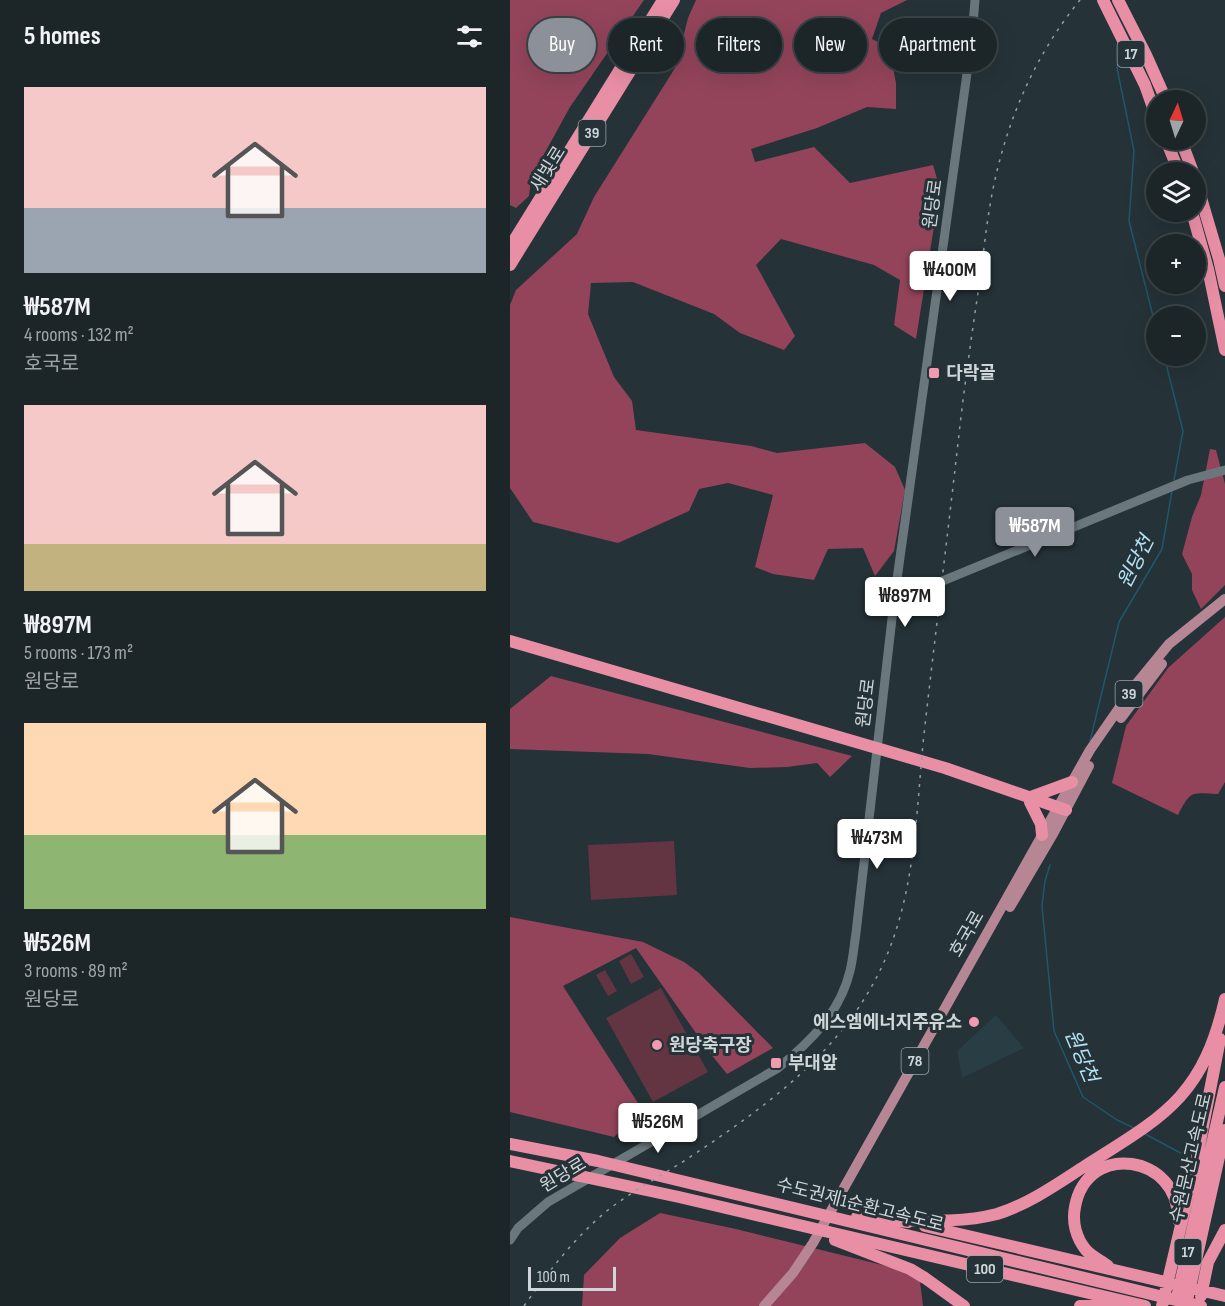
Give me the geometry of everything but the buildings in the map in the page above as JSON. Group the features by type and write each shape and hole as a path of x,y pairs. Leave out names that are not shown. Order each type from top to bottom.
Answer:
{"highway":[{"name":"새빛로","path":"510,247 663,0"},
{"name":"새빛로","path":"510,265 674,0"},
{"name":"17","path":"1103,0 1147,90"},
{"name":"17","path":"1118,0 1162,90"},
{"path":"1206,215 1225,286"},
{"path":"1195,222 1208,269 1225,350"},
{"path":"510,643 669,695 851,743 945,771 1061,810"},
{"path":"1030,799 1072,782"},
{"path":"1030,799 1041,824 1042,835"},
{"path":"869,1222 962,1220 999,1213 1030,1200 1104,1154 1163,1114 1187,1090 1205,1062 1215,1038 1225,999"},
{"path":"1162,1306 1189,1192 1207,1162 1225,1014"},
{"name":"수원문산고속도로","path":"1186,1306 1205,1200 1207,1162 1225,1087"},
{"name":"수원문산고속도로","path":"1207,1162 1225,1130"},
{"name":"수도권제1순환고속도로","path":"510,1144 598,1161 819,1214 869,1222 1145,1306"},
{"name":"수도권제1순환고속도로","path":"510,1161 582,1175 759,1216 861,1245 1108,1295 1200,1306"},
{"path":"1114,1271 1087,1251 1076,1232 1074,1215 1077,1196 1090,1176 1109,1165 1124,1163 1149,1169 1164,1180 1173,1191 1178,1207 1178,1218 1171,1268"},
{"name":"수원문산고속도로","path":"1175,1306 1205,1200"},
{"path":"902,1220 1225,1296"},
{"path":"1200,1306 1208,1262 1225,1230"},
{"path":"861,1245 926,1278 964,1306"},
{"path":"1080,1306 1108,1295 1136,1306"}],"main road":[{"name":"원당로","path":"510,1240 518,1228 548,1202 778,1068 807,1045 842,995 850,972 853,952 894,602 972,37 975,0"},
{"path":"894,602 1188,480 1225,470"},
{"name":"호국로","path":"764,1306 793,1273 813,1243 1042,835 1061,810 1072,782 1090,750 1133,688 1169,644 1225,598"},
{"name":"호국로","path":"772,1306 797,1277 866,1162 1061,810 1095,754 1174,648 1225,608"}],"shaded area":[{"path":"510,0 644,0 632,18 608,18 608,52 596,69 596,18 528,18 528,72 594,72 570,107 531,178 529,196 516,208 510,205"},
{"path":"696,0 907,0 881,13 872,39 879,42 879,72 894,72 896,109 867,107 817,128 751,149 755,162 814,147 850,183 933,165 940,189 916,339 894,325 900,280 874,265 781,239 756,265 795,336 784,350 740,333 714,314 633,282 591,283 588,314 614,377 632,401 636,430 751,446 777,453 865,443 895,467 905,490 894,551 875,576 863,548 828,549 814,580 773,574 755,567 773,495 728,483 699,489 689,511 618,543 533,522 510,488 510,305 516,290 577,234 594,197 672,72 684,72 684,33"},
{"path":"1210,449 1216,450 1225,484 1225,585 1201,609 1192,590 1192,574 1182,554 1192,517 1201,495"},
{"path":"1225,617 1225,782 1218,794 1197,794 1189,797 1178,815 1112,783 1126,726 1168,668"},
{"path":"551,676 852,756 830,777 817,763 750,768 648,754 510,749 510,709"},
{"path":"674,841 677,895 591,900 588,845"},
{"path":"510,917 643,942 684,962 699,973 773,1048 727,1074 636,948 563,986 643,1111 614,1137 510,1112"},
{"path":"631,954 644,977 631,984 619,961"},
{"path":"605,970 617,991 608,996 596,975"},
{"name":"원당축구장","path":"661,988 708,1072 653,1102 606,1018"},
{"path":"996,1015 1024,1048 962,1078 957,1051"},
{"path":"660,1213 736,1229 919,1274 923,1306 582,1306 584,1275 620,1238"}],"waterway":[{"name":"원당천","path":"1120,50 1117,68 1134,151 1129,221 1150,306"},
{"name":"원당천","path":"1167,366 1183,431 1174,480"},
{"name":"원당천","path":"1090,741 1119,622 1162,549 1172,491"},
{"name":"원당천","path":"1050,865 1045,881 1042,906 1054,1031 1083,1097 1117,1120 1134,1128"},
{"name":"원당천","path":"1143,1133 1192,1159"}],"railway":[{"path":"524,1306 563,1255 584,1231 608,1210 743,1120 799,1076 847,1024 867,995 884,962 895,935 909,879 960,422 993,189 1006,138 1025,89 1049,43 1080,0"}],"place":[{"name":"다락골","path":"934,373"},
{"name":"에스엠에너지주유소","path":"974,1022"},
{"name":"원당축구장","path":"657,1045"},
{"name":"부대앞","path":"776,1063"}]}
